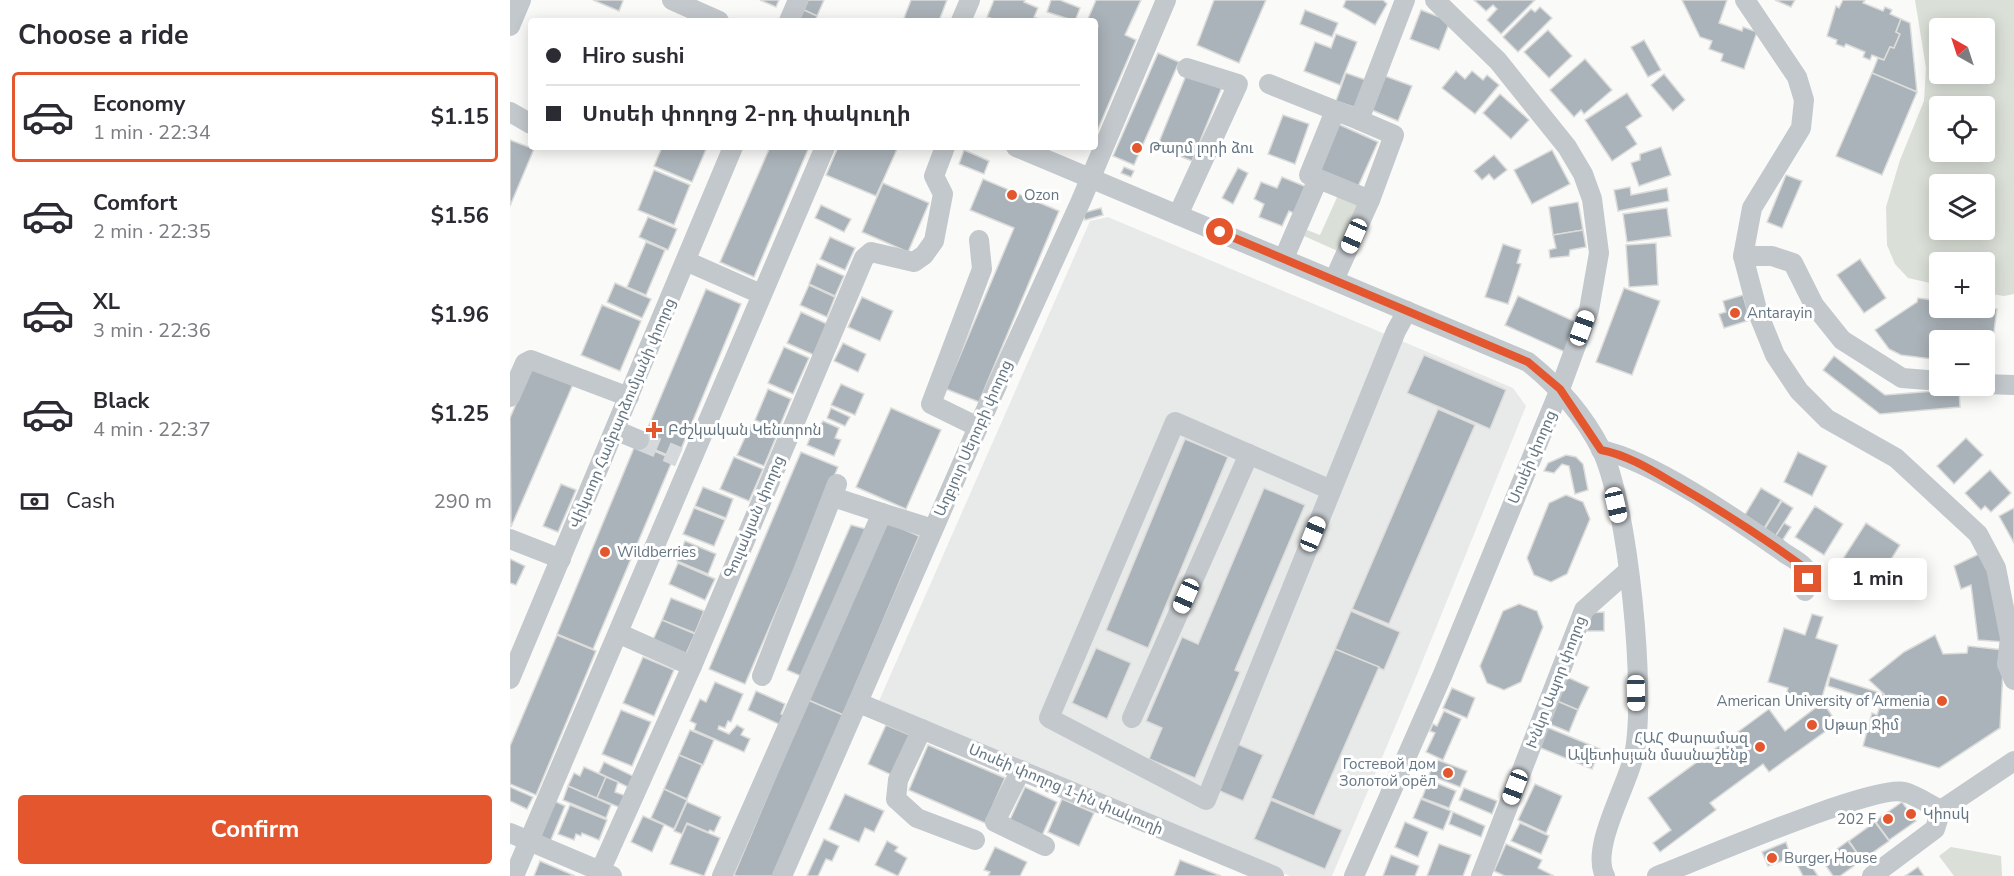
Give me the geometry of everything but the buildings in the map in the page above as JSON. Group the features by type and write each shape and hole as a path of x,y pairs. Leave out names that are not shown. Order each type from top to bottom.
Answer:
{"street":[{"path":"510,26 521,0"},
{"path":"672,0 712,18"},
{"path":"790,18 798,0"},
{"path":"962,18 970,0"},
{"name":"Աղբյուր Սերոբի փողոց","path":"782,876 978,427 1090,179 1166,0"},
{"path":"1359,120 1405,0"},
{"name":"Սոսեի փողոց","path":"1354,876 1443,674 1560,389 1589,310 1599,254 1592,199 1583,174 1547,119 1498,61 1435,0"},
{"path":"1745,0 1797,77 1804,100 1801,128 1752,208 1743,256 1758,314 1775,355 1799,391 1827,419 1896,458 1978,534 1996,568 2010,638 2007,664 2014,680"},
{"path":"1178,215 1238,84 1187,68"},
{"path":"1269,84 1394,135 1370,200 1334,280"},
{"path":"1335,111 1309,176 1370,200"},
{"path":"510,112 528,122"},
{"name":"Վիկտոր Համբարձումյանի փողոց","path":"510,679 733,150"},
{"path":"514,876 620,634 685,459 824,150"},
{"name":"Գուլակյան փողոց","path":"603,874 864,258 871,252 914,262 924,255 934,241 943,194 934,176 944,150"},
{"path":"1023,150 1528,362 1560,389 1601,450 1620,520 1636,646 1637,740 1628,776 1601,850 1599,866 1605,876"},
{"path":"1284,258 1318,179"},
{"path":"978,240 982,269 931,404 978,427"},
{"path":"1743,256 1772,256 1792,263 1814,305 1842,340 1902,378 1929,380"},
{"path":"686,261 761,294"},
{"path":"1331,490 1175,422 1049,718 1206,800 1331,490 1407,311"},
{"path":"510,397 525,363 531,360 629,397"},
{"path":"615,430 639,440"},
{"path":"1601,450 1614,453 1649,470 1755,532 1805,568 1808,579 1805,591"},
{"path":"1132,718 1249,454"},
{"path":"762,676 835,490 882,513 933,529"},
{"path":"722,876 882,513"},
{"path":"510,539 561,559"},
{"name":"Խնկո Ապոր փողոց","path":"1481,876 1584,610 1628,571"},
{"path":"620,634 692,666"},
{"name":"Սոսեի փողոց 1-ին փակուղի","path":"859,703 1021,770 1244,870 1274,876"},
{"path":"922,729 898,780 896,799 917,818 975,840"},
{"path":"1872,876 1935,829 1941,810 2014,761"},
{"path":"1021,770 995,822 1045,846"},
{"path":"1657,876 1850,802 1887,791 1904,792 1941,810"},
{"path":"510,832 603,874"}],"shaded area":[{"path":"1915,0 2014,0 2014,294 1995,295 1995,252 1929,252 1929,283 1908,278 1895,264 1887,245 1886,207 1900,160 1924,101 1926,68"},
{"path":"1339,193 1361,203 1340,252 1304,236 1307,230 1320,235"},
{"path":"1108,217 1513,388 1526,406 1332,876 1290,876 879,701 1090,221"},
{"path":"1951,847 2001,856 2002,876 1954,876 1939,856"}],"tunnel":[{"path":"639,440 679,457"}],"place":[{"name":"Թարմ լորի ձու","path":"1137,148"},
{"name":"Ozon","path":"1012,195"},
{"name":"Antarayin","path":"1735,313"},
{"name":"Բժշկական Կենտրոն","path":"654,430"},
{"name":"Wildberries","path":"605,552"},
{"name":"American University of Armenia","path":"1942,701"},
{"name":"Սթար Ջիմ","path":"1812,725"},
{"name":"ՀԱՀ Փարամազ Ավետիսյան մասնաշենք","path":"1760,747"},
{"name":"Гостевой дом Золотой орёл","path":"1448,773"},
{"name":"Կիոսկ","path":"1911,814"},
{"name":"202 F","path":"1888,819"},
{"name":"Burger House","path":"1772,858"}],"route":[{"path":"1220,232 1528,362 1560,389 1582,418 1601,450 1641,465 1735,519 1805,568 1808,579"}]}
